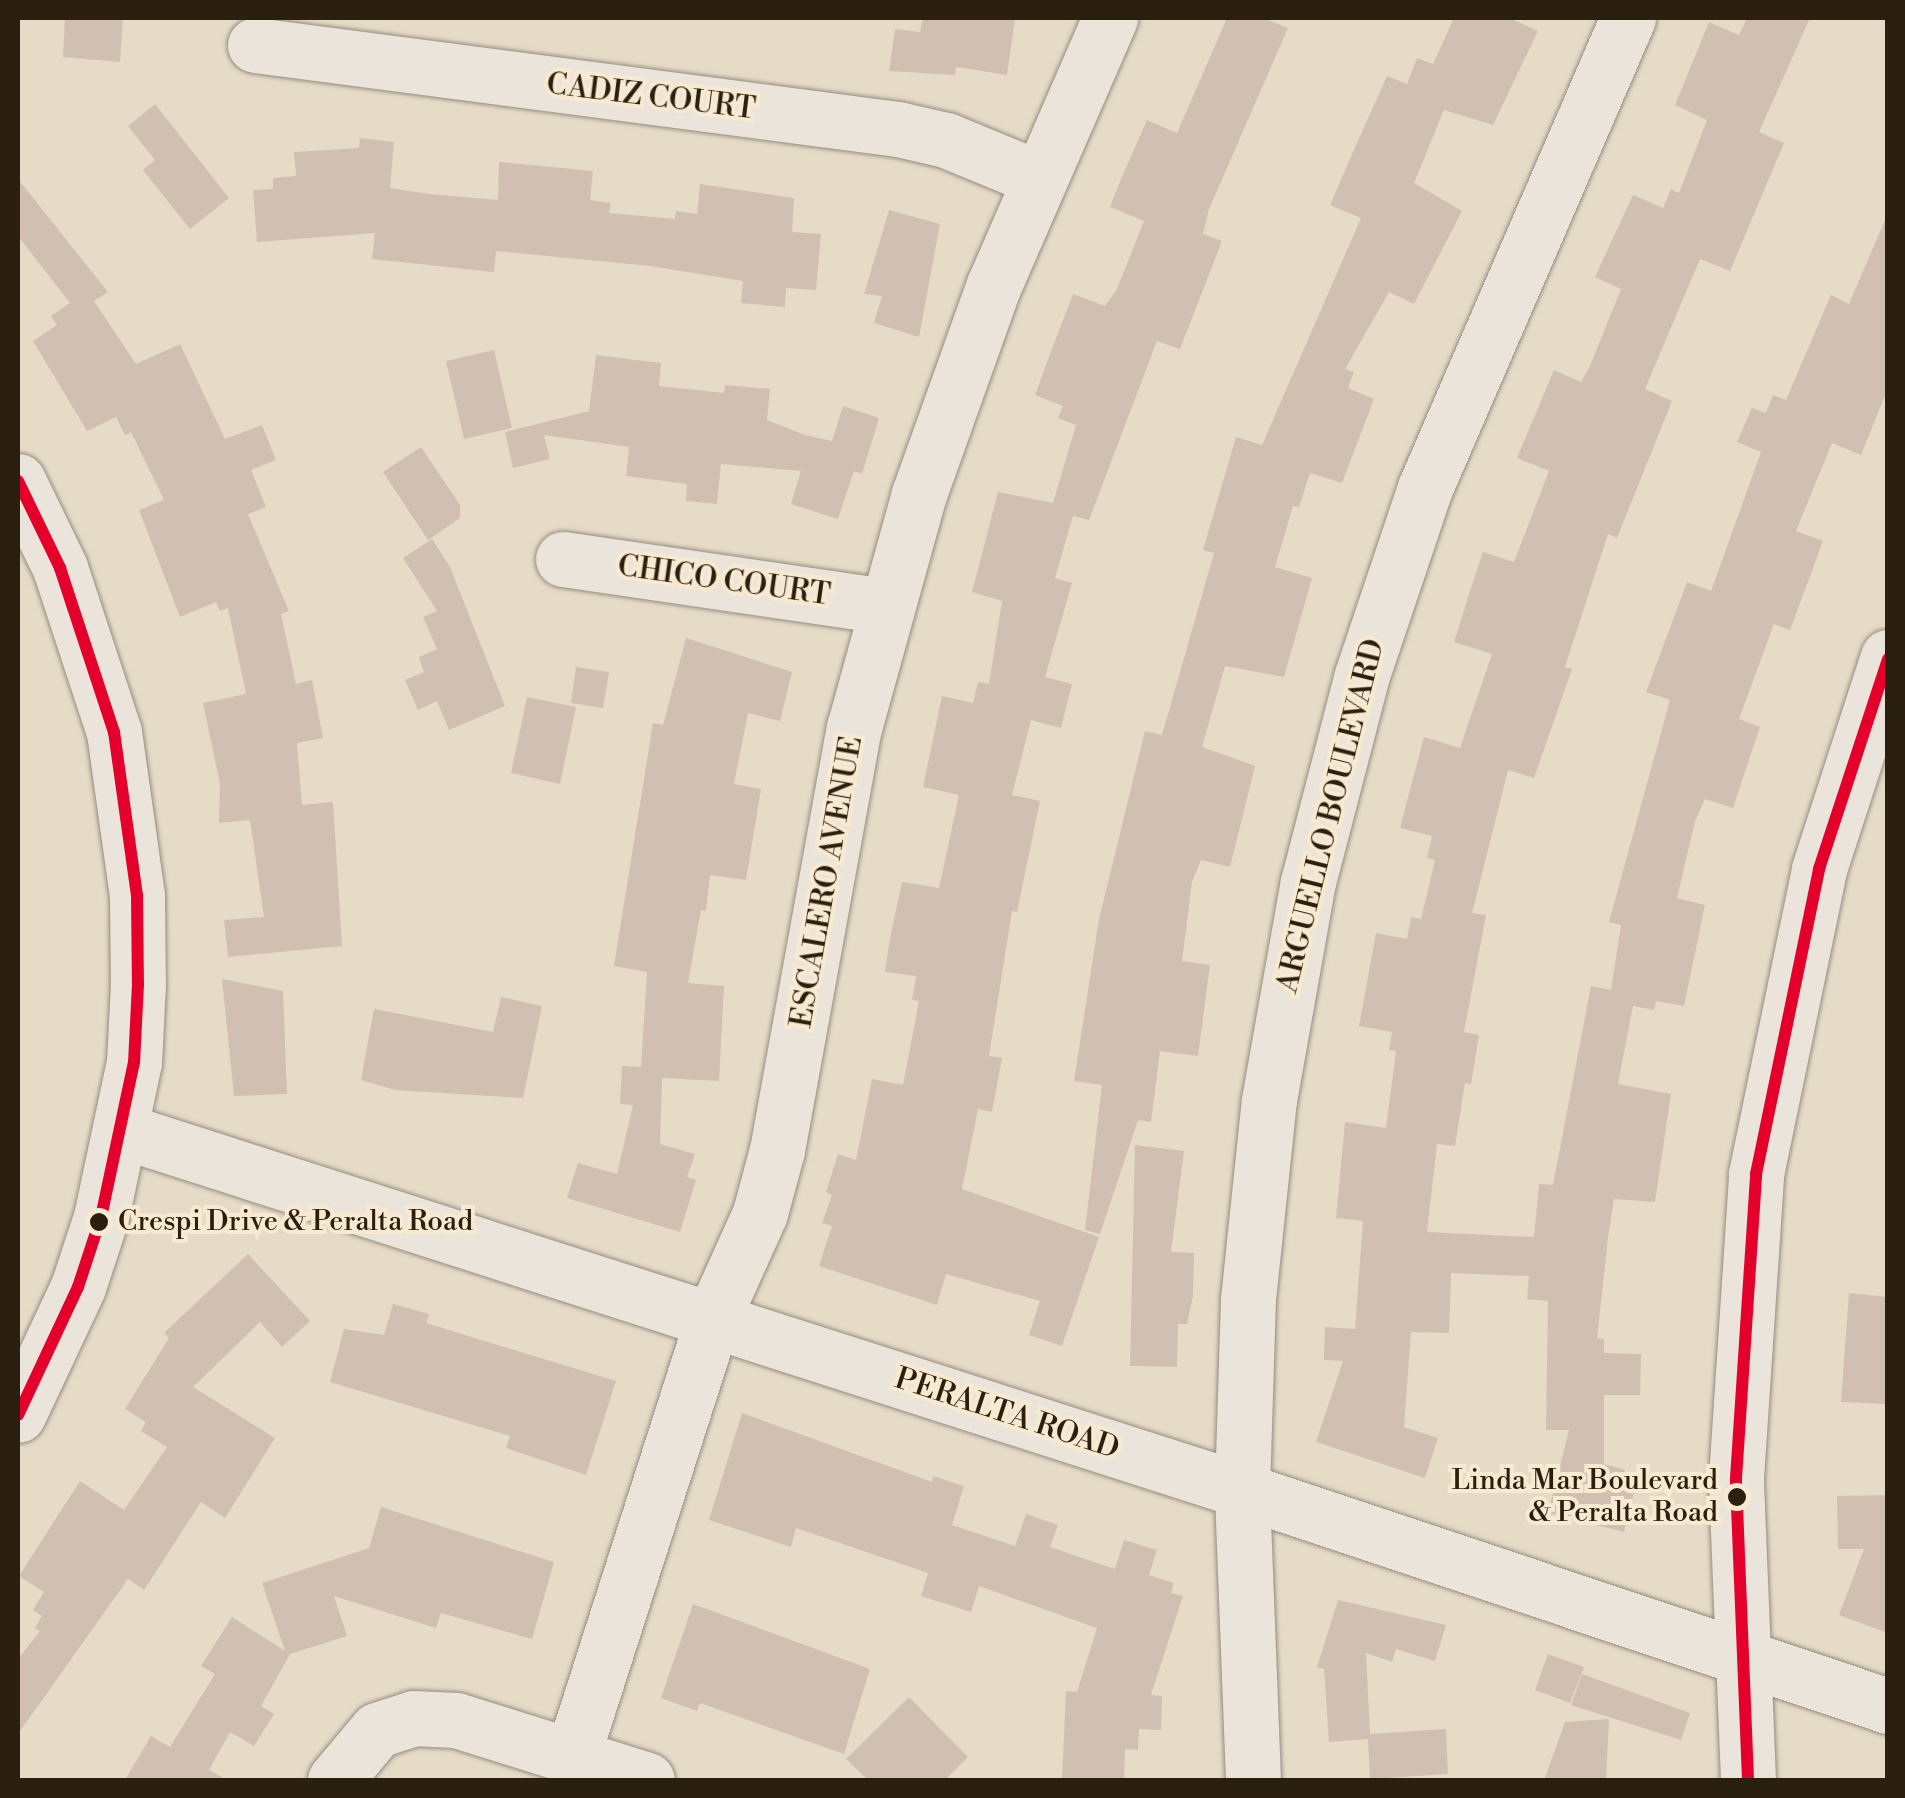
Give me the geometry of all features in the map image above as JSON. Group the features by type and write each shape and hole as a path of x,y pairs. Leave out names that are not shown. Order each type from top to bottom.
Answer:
{"street":[{"name":"ESCALERO AVENUE","path":"572,1757 712,1320 760,1213 777,1150 840,800 884,606 955,386 1038,178 1110,18"},
{"name":"ARGUELLO BOULEVARD","path":"1253,1780 1242,1490 1248,1298 1269,1100 1334,776 1432,470 1628,18"},
{"name":"CADIZ COURT","path":"255,45 898,130 946,140 1038,178"},
{"path":"18,481 90,648 128,812 138,984 123,1131 78,1287 18,1415"},
{"name":"CHICO COURT","path":"563,559 884,606"},
{"path":"1748,1780 1738,1382 1756,1174 1819,869 1888,657"},
{"name":"PERALTA ROAD","path":"123,1131 1242,1490 1888,1706"},
{"path":"335,1780 376,1730 413,1718 456,1720 647,1780"}],"building":[{"path":"65,18 123,18 120,62 63,57"},
{"path":"923,18 1015,18 1007,75 956,67 955,75 889,71 895,29 920,32"},
{"path":"1227,18 1263,18 1288,28 1209,209 1203,234 1222,241 1180,349 1157,341 1089,520 1073,516 1055,578 1072,583 1045,677 1072,684 1061,728 1031,720 1012,795 1040,801 1017,912 1012,911 989,1056 1002,1058 992,1112 978,1109 962,1189 1099,1237 1062,1346 1029,1335 1040,1301 946,1274 937,1305 819,1266 832,1226 822,1223 832,1195 826,1192 838,1154 856,1160 872,1079 903,1085 919,1001 912,1000 916,976 885,972 890,938 902,882 939,888 959,795 923,787 942,696 973,703 978,682 989,684 1002,601 972,592 998,492 1053,503 1076,425 1058,418 1063,406 1035,395 1073,294 1105,306 1117,289 1144,221 1110,207 1147,120 1177,133"},
{"path":"1454,18 1509,18 1538,31 1493,125 1444,110 1414,183 1462,211 1414,304 1389,292 1345,369 1354,372 1348,388 1374,399 1342,483 1310,473 1299,507 1293,506 1275,567 1312,578 1284,677 1225,666 1202,747 1255,766 1230,867 1201,860 1192,882 1182,961 1210,965 1198,1056 1160,1051 1151,1122 1138,1120 1100,1234 1085,1230 1102,1085 1074,1081 1099,919 1145,731 1162,735 1214,553 1203,550 1236,437 1262,445 1361,218 1330,205 1349,161 1387,76 1407,84 1417,58 1433,64"},
{"path":"1747,18 1810,18 1759,132 1784,143 1730,271 1700,259 1645,389 1672,401 1617,538 1608,534 1565,667 1572,669 1534,778 1508,770 1472,913 1486,915 1464,1032 1479,1035 1471,1084 1465,1083 1455,1146 1437,1144 1427,1232 1534,1237 1539,1184 1553,1185 1591,986 1611,990 1621,925 1609,922 1670,700 1646,692 1687,582 1711,591 1761,452 1737,442 1752,408 1766,413 1773,395 1786,400 1831,295 1849,304 1888,213 1888,388 1861,455 1832,443 1796,531 1823,541 1790,630 1774,624 1739,719 1760,727 1733,808 1705,799 1695,821 1677,898 1705,905 1684,1006 1656,1001 1654,1010 1633,1006 1618,1084 1671,1094 1655,1202 1614,1199 1597,1338 1604,1339 1604,1353 1641,1354 1640,1395 1604,1395 1604,1464 1625,1470 1622,1481 1636,1485 1624,1532 1548,1513 1569,1430 1546,1430 1548,1301 1527,1299 1529,1276 1451,1273 1449,1333 1411,1332 1404,1427 1438,1438 1425,1478 1316,1442 1343,1361 1324,1360 1325,1327 1355,1329 1363,1221 1336,1218 1345,1122 1386,1128 1396,1051 1389,1050 1392,1032 1359,1026 1376,933 1407,939 1411,917 1421,919 1435,860 1427,858 1432,836 1400,828 1424,737 1460,748 1492,654 1454,642 1471,588 1483,552 1514,562 1549,471 1517,458 1554,370 1581,382 1590,366 1621,289 1595,277 1633,195 1663,208 1671,189 1679,193 1707,120 1675,105 1709,22 1739,35"},
{"path":"155,104 229,198 190,229 143,170 155,160 128,126"},
{"path":"360,138 394,142 390,188 429,194 498,200 499,162 593,171 590,200 611,203 609,213 675,219 676,211 697,214 700,184 794,198 792,232 821,234 816,290 786,288 785,307 741,303 743,281 650,266 496,251 494,272 372,259 375,233 257,242 253,190 273,189 273,178 296,176 294,152 359,148"},
{"path":"18,179 108,292 94,301 136,364 180,344 225,439 262,425 276,460 251,470 266,507 248,514 289,611 281,614 296,684 312,680 323,738 297,743 302,805 333,802 342,946 228,957 224,920 264,917 250,820 219,823 220,784 203,703 246,694 228,608 220,611 216,602 180,617 139,510 164,500 131,432 125,435 116,417 87,431 33,341 57,325 51,316 70,303 18,236"},
{"path":"889,210 940,224 919,337 874,323 882,296 864,294"},
{"path":"494,350 512,428 464,439 446,361"},
{"path":"596,355 661,363 659,386 724,393 725,385 770,389 767,420 805,435 832,441 843,406 879,418 862,474 854,471 838,519 791,504 801,471 721,464 717,504 686,501 687,484 626,476 629,447 544,435 550,459 513,468 505,432 589,411"},
{"path":"421,447 460,505 460,518 428,540 383,472"},
{"path":"432,539 450,567 505,706 449,730 437,701 418,710 405,680 424,672 419,657 437,649 423,617 437,611 403,558"},
{"path":"686,638 792,672 780,721 748,713 734,784 761,789 746,880 710,875 706,911 701,910 688,983 724,986 719,1081 662,1078 660,1144 695,1154 687,1177 696,1180 680,1232 567,1198 578,1163 617,1174 633,1105 620,1104 622,1066 641,1067 647,972 614,966 653,723 663,725"},
{"path":"576,667 609,672 603,708 571,703"},
{"path":"527,697 576,707 560,784 511,773"},
{"path":"222,979 283,991 287,1094 234,1096"},
{"path":"501,997 542,1006 523,1098 395,1090 361,1080 374,1009 493,1032"},
{"path":"1135,1145 1184,1151 1171,1252 1194,1253 1193,1296 1187,1324 1178,1324 1177,1367 1130,1366"},
{"path":"248,1254 310,1321 282,1347 260,1322 193,1387 275,1438 225,1518 201,1502 144,1590 128,1579 18,1734 18,1659 40,1631 35,1628 42,1616 33,1610 44,1592 19,1576 80,1481 124,1510 167,1447 141,1431 146,1422 125,1409 169,1338 164,1333"},
{"path":"1849,1293 1888,1297 1888,1404 1841,1402"},
{"path":"393,1304 429,1314 426,1323 616,1381 586,1475 506,1448 510,1436 330,1382 344,1329 384,1335"},
{"path":"742,1413 932,1482 933,1476 964,1486 952,1525 1015,1546 1026,1514 1058,1525 1050,1547 1115,1569 1124,1540 1157,1550 1149,1575 1174,1583 1171,1593 1183,1596 1151,1695 1162,1696 1161,1730 1139,1729 1138,1750 1125,1749 1124,1780 1062,1780 1066,1691 1077,1692 1097,1628 979,1586 971,1612 921,1596 928,1573 796,1528 791,1547 709,1520"},
{"path":"1888,1495 1888,1633 1839,1615 1864,1549 1838,1549 1837,1496"},
{"path":"381,1507 554,1562 532,1639 441,1613 436,1628 334,1596 347,1636 290,1654 261,1706 274,1714 254,1746 230,1732 209,1770 227,1780 125,1780 151,1736 170,1747 215,1674 201,1666 232,1617 285,1651 262,1583 369,1548"},
{"path":"1338,1600 1446,1625 1435,1661 1396,1649 1392,1662 1366,1653 1370,1734 1446,1729 1448,1774 1370,1779 1368,1739 1329,1742 1324,1669 1317,1667"},
{"path":"693,1604 870,1669 844,1754 700,1703 697,1711 661,1698"},
{"path":"1548,1654 1584,1667 1570,1703 1535,1690"},
{"path":"1582,1674 1690,1713 1681,1740 1571,1705"},
{"path":"909,1697 968,1757 945,1780 868,1780 846,1759"},
{"path":"1609,1719 1606,1780 1544,1780 1565,1722"}],"transit line":[{"path":"18,481 60,568 114,732 137,895 138,984 134,1062 101,1217 78,1287 18,1415"},
{"path":"1748,1780 1736,1478 1756,1174 1819,869 1888,659"}],"place":[{"name":"Crespi Drive & Peralta Road","path":"99,1222"},
{"name":"Linda Mar Boulevard & Peralta Road","path":"1737,1497"}]}
